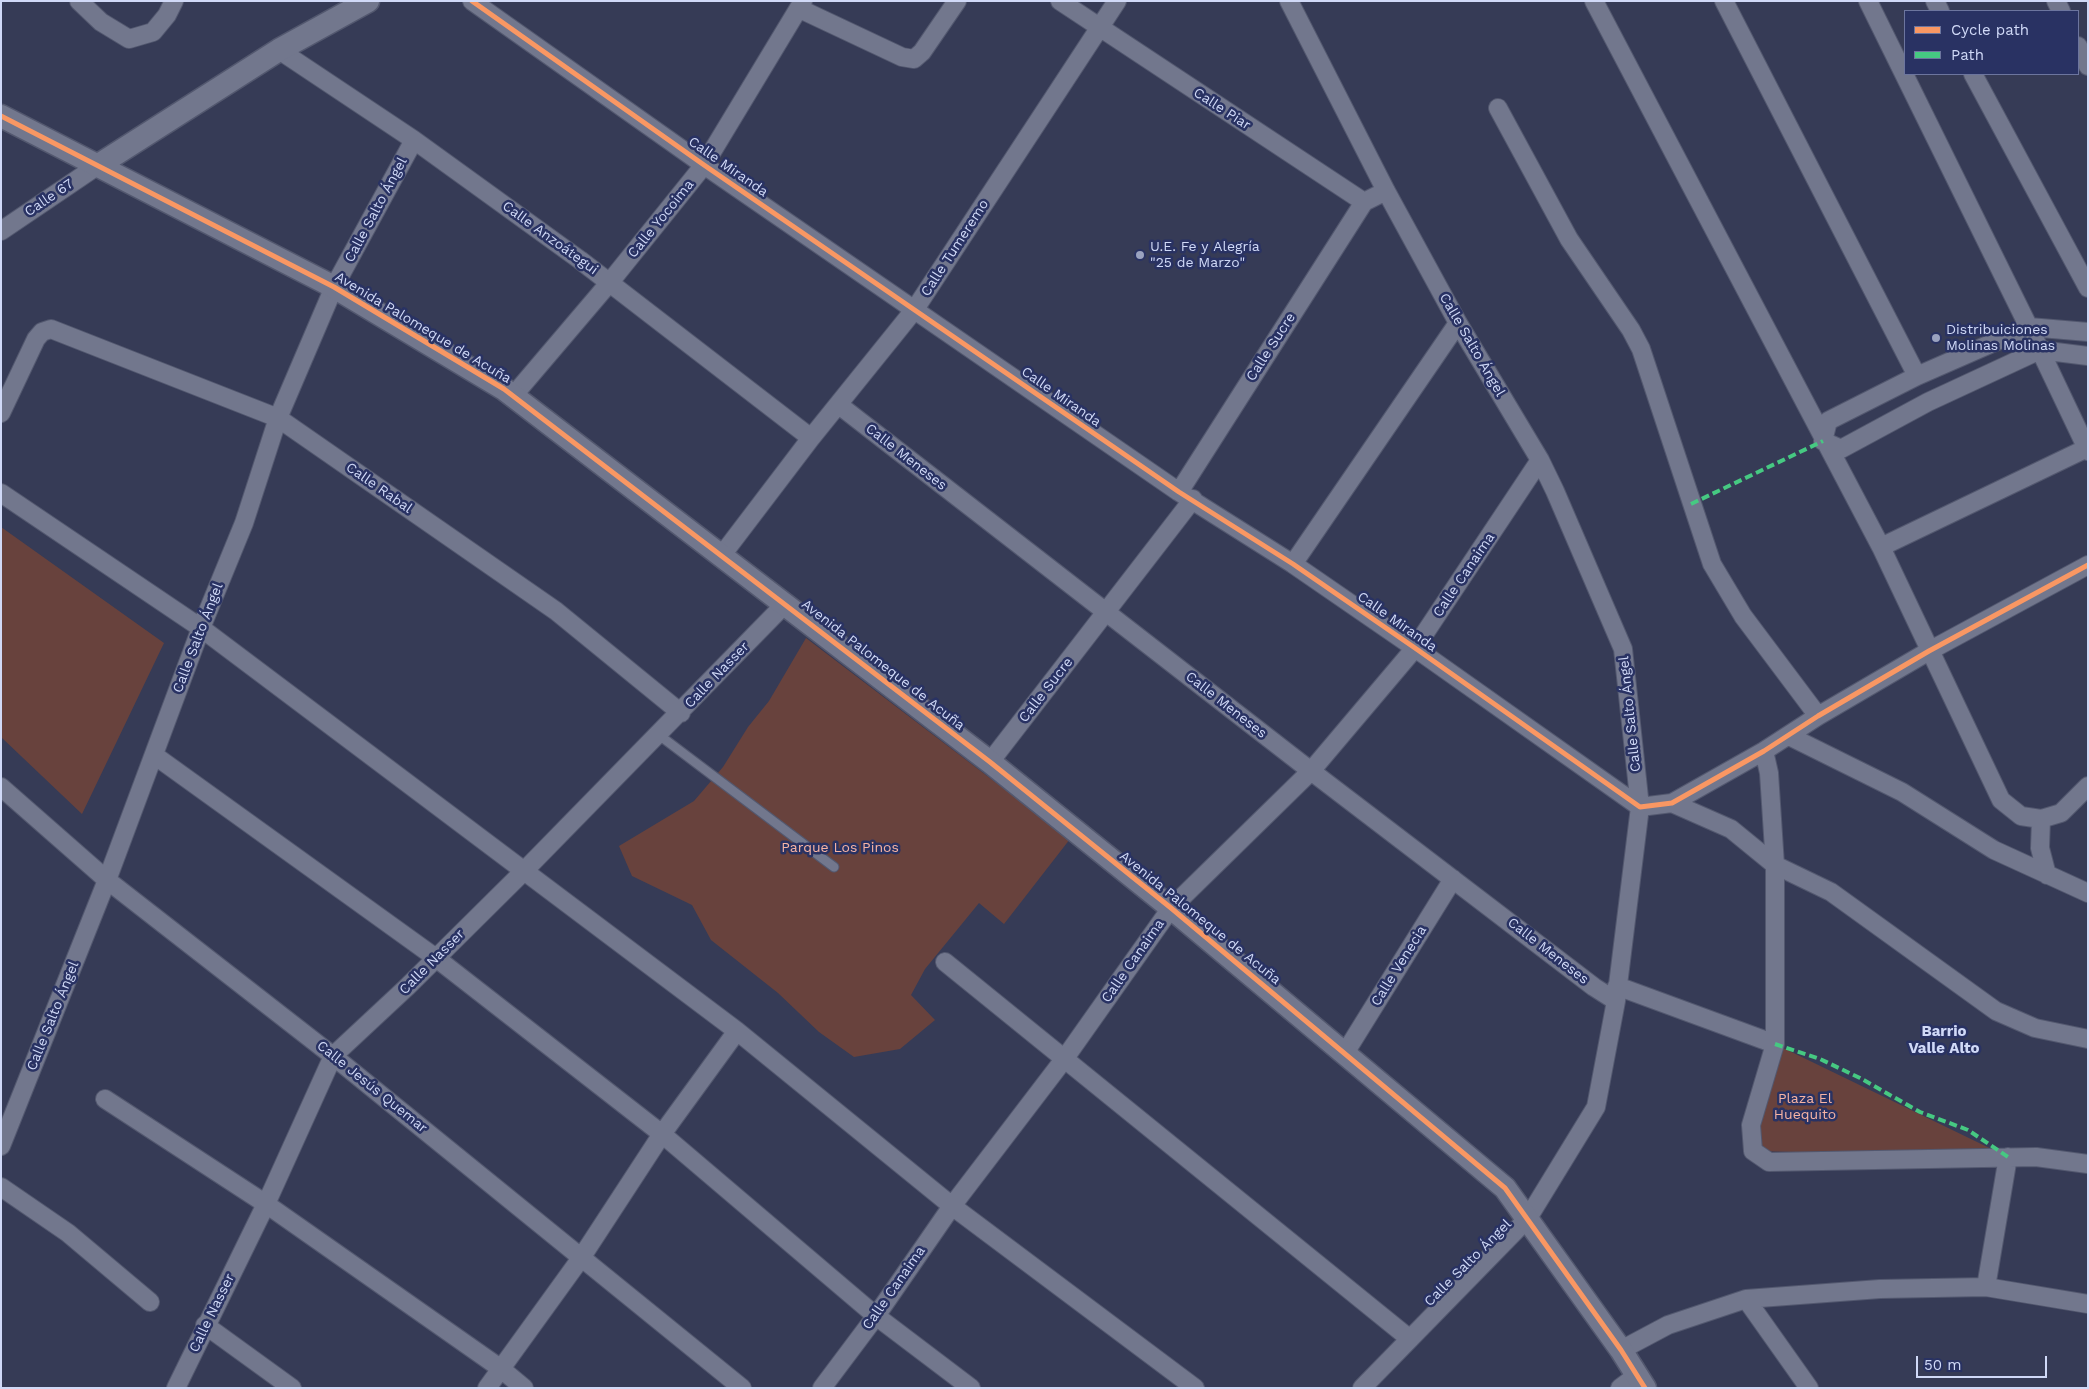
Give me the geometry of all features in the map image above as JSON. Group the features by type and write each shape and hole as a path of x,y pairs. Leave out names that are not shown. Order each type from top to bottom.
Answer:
{"street":[{"path":"79,1 101,22 130,39 152,32 167,15 174,1"},
{"path":"97,166 279,50 368,1"},
{"name":"Calle Miranda","path":"472,1 704,165 1186,495 1293,564 1640,807"},
{"path":"801,5 902,57 914,59 922,52 957,1"},
{"name":"Calle Piar","path":"1060,1 1098,28 1364,202"},
{"name":"Calle Tumeremo","path":"722,556 811,438 915,309 1117,1"},
{"name":"Calle Salto Ángel","path":"1289,1 1386,191 1458,323 1540,460 1555,490 1623,649 1640,807 1617,994 1596,1107 1528,1218 1362,1388"},
{"path":"1594,1 1823,441 1881,548 2001,800 2021,816 2041,819 2061,813 2088,786"},
{"path":"1724,1 1917,376"},
{"path":"1868,1 1904,74"},
{"name":"Calle Yocoima","path":"513,396 610,282 704,165 801,5"},
{"path":"2079,48 2088,66"},
{"name":"Calle Anzoátegui","path":"279,50 414,140 610,282 811,438"},
{"path":"1881,548 2087,450 2040,350 1904,75"},
{"path":"1974,75 2088,288"},
{"path":"1498,108 1569,239 1631,330 1641,349 1712,564 1743,616 1818,716"},
{"name":"Avenida Palomeque de Acuña","path":"1,116 334,287 513,396 990,762 1171,908 1505,1188 1621,1350 1634,1384"},
{"name":"Calle Salto Ángel","path":"1,1146 107,880 201,628 244,523 278,418 334,287 414,140"},
{"name":"Calle 67","path":"1,231 97,166"},
{"path":"1364,202 1386,191"},
{"name":"Calle Sucre","path":"990,762 1107,613 1186,495 1364,202"},
{"path":"1293,564 1458,323"},
{"path":"1823,441 1828,420 1917,376 2029,328 2088,332"},
{"name":"Calle Rabal","path":"1,413 36,339 42,332 51,329 278,418 556,612 681,713"},
{"path":"1823,441 1841,449 1928,402 2040,350 2088,356"},
{"name":"Calle Meneses","path":"839,405 1311,772 1594,987 1775,1044"},
{"name":"Calle Canaima","path":"822,1388 876,1316 952,1206 1065,1058 1171,908 1311,772 1415,648 1540,460"},
{"path":"1,493 201,628 738,1031 952,1206 1195,1388"},
{"path":"1640,807 1672,803 1764,751 1818,716 1929,651 2088,565"},
{"name":"Calle Nasser","path":"176,1388 266,1204 333,1056 524,871 681,713 785,604"},
{"path":"1789,736 1902,792 1994,850 2047,876 2088,892"},
{"path":"1764,751 1769,773 1775,865 1775,1044 1751,1125 1753,1151 1769,1162 2036,1157 2088,1164"},
{"path":"154,755 436,958 662,1134 876,1316 971,1388"},
{"name":"Calle Jesús Quemar","path":"1,787 107,880 333,1056 742,1388"},
{"path":"1672,803 1731,829 1775,865 1831,892 1996,1011 2035,1028 2088,1039"},
{"path":"2041,819 2040,848 2047,876"},
{"name":"Calle Venecia","path":"1345,1052 1453,879"},
{"path":"945,962 1410,1338"},
{"path":"487,1388 581,1258 662,1134 738,1031"},
{"path":"105,1099 266,1204 500,1368 524,1388"},
{"path":"1986,1287 2008,1157"},
{"path":"1,1187 68,1233 150,1302"},
{"path":"1621,1350 1668,1325 1746,1300 1880,1289 1986,1287 2088,1304"},
{"path":"1746,1300 1809,1388"},
{"path":"206,1325 292,1388"}],"lane":[{"path":"659,734 834,867"}],"green space":[{"path":"1,527 164,643 82,814 1,737"},
{"name":"Parque Los Pinos","path":"806,638 1070,839 1004,924 979,903 925,969 911,995 935,1020 900,1049 854,1057 819,1032 778,993 711,940 692,905 632,876 619,846 694,801 723,767 748,727 769,701"},
{"name":"Plaza El Huequito","path":"1775,1044 2008,1157 1753,1151"}],"marked path":[{"path":"1691,504 1823,441"},
{"path":"1775,1044 1820,1059 1860,1078 1920,1112 1968,1130 2008,1157"}],"cycle path":[{"path":"472,1 704,165 1179,492 1293,564 1640,807 1672,803 1764,751 1818,716 1929,651 2088,565"},
{"path":"1,116 334,287 504,389 990,762 1171,908 1505,1188 1621,1350 1645,1388"}],"place":[{"name":"U.E. Fe y Alegría \"25 de Marzo\"","path":"1140,255"},
{"name":"Distribuiciones Molinas Molinas","path":"1936,338"}],"district":[{"name":"Barrio Valle Alto","path":"1944,1040"}]}
